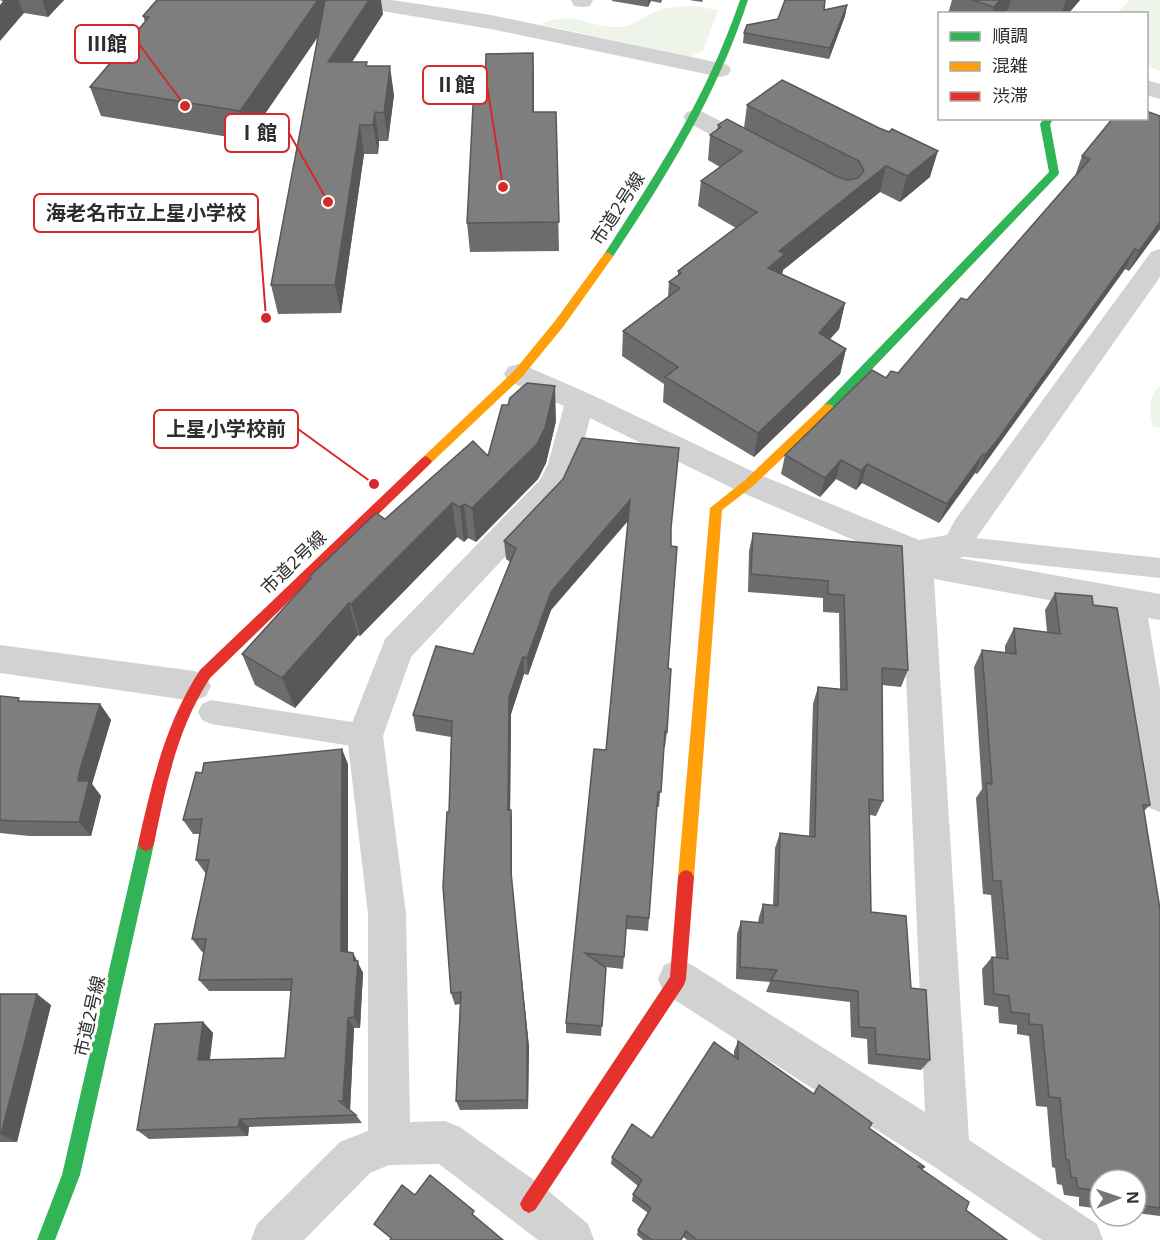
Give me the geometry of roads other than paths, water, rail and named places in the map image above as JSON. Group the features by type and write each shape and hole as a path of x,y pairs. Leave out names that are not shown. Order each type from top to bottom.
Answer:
{"street":[{"path":"351,0 491,22 720,70"},
{"name":"市道2号線","path":"46,1240 71,1175 171,736 182,707 202,699 220,657 518,374 544,344 588,285 648,196 695,117 720,70 744,0"},
{"path":"695,117 779,161"},
{"path":"529,1204 678,979 716,508 749,483 827,409 1054,173 1045,124 1048,120"},
{"path":"917,553 957,546 966,529 1160,258"},
{"path":"518,374 580,401 749,483 917,553 937,567 1144,605 1160,795"},
{"path":"389,1144 387,914 365,736 397,649 551,488 563,465 580,401"},
{"path":"917,553 948,1151"},
{"path":"0,659 202,699"},
{"path":"678,979 948,1151 1081,1240"},
{"path":"273,1240 355,1157 389,1144 445,1142 529,1204 572,1240"}],"lane":[{"path":"957,546 1160,568"},
{"path":"202,699 365,736"}],"place":[{"name":"Ⅲ館","path":"185,106"},
{"name":"Ⅱ館","path":"503,187"},
{"name":"Ⅰ館","path":"328,202"},
{"name":"海老名市立上星小学校","path":"266,318"},
{"name":"上星小学校前","path":"374,484"}]}
